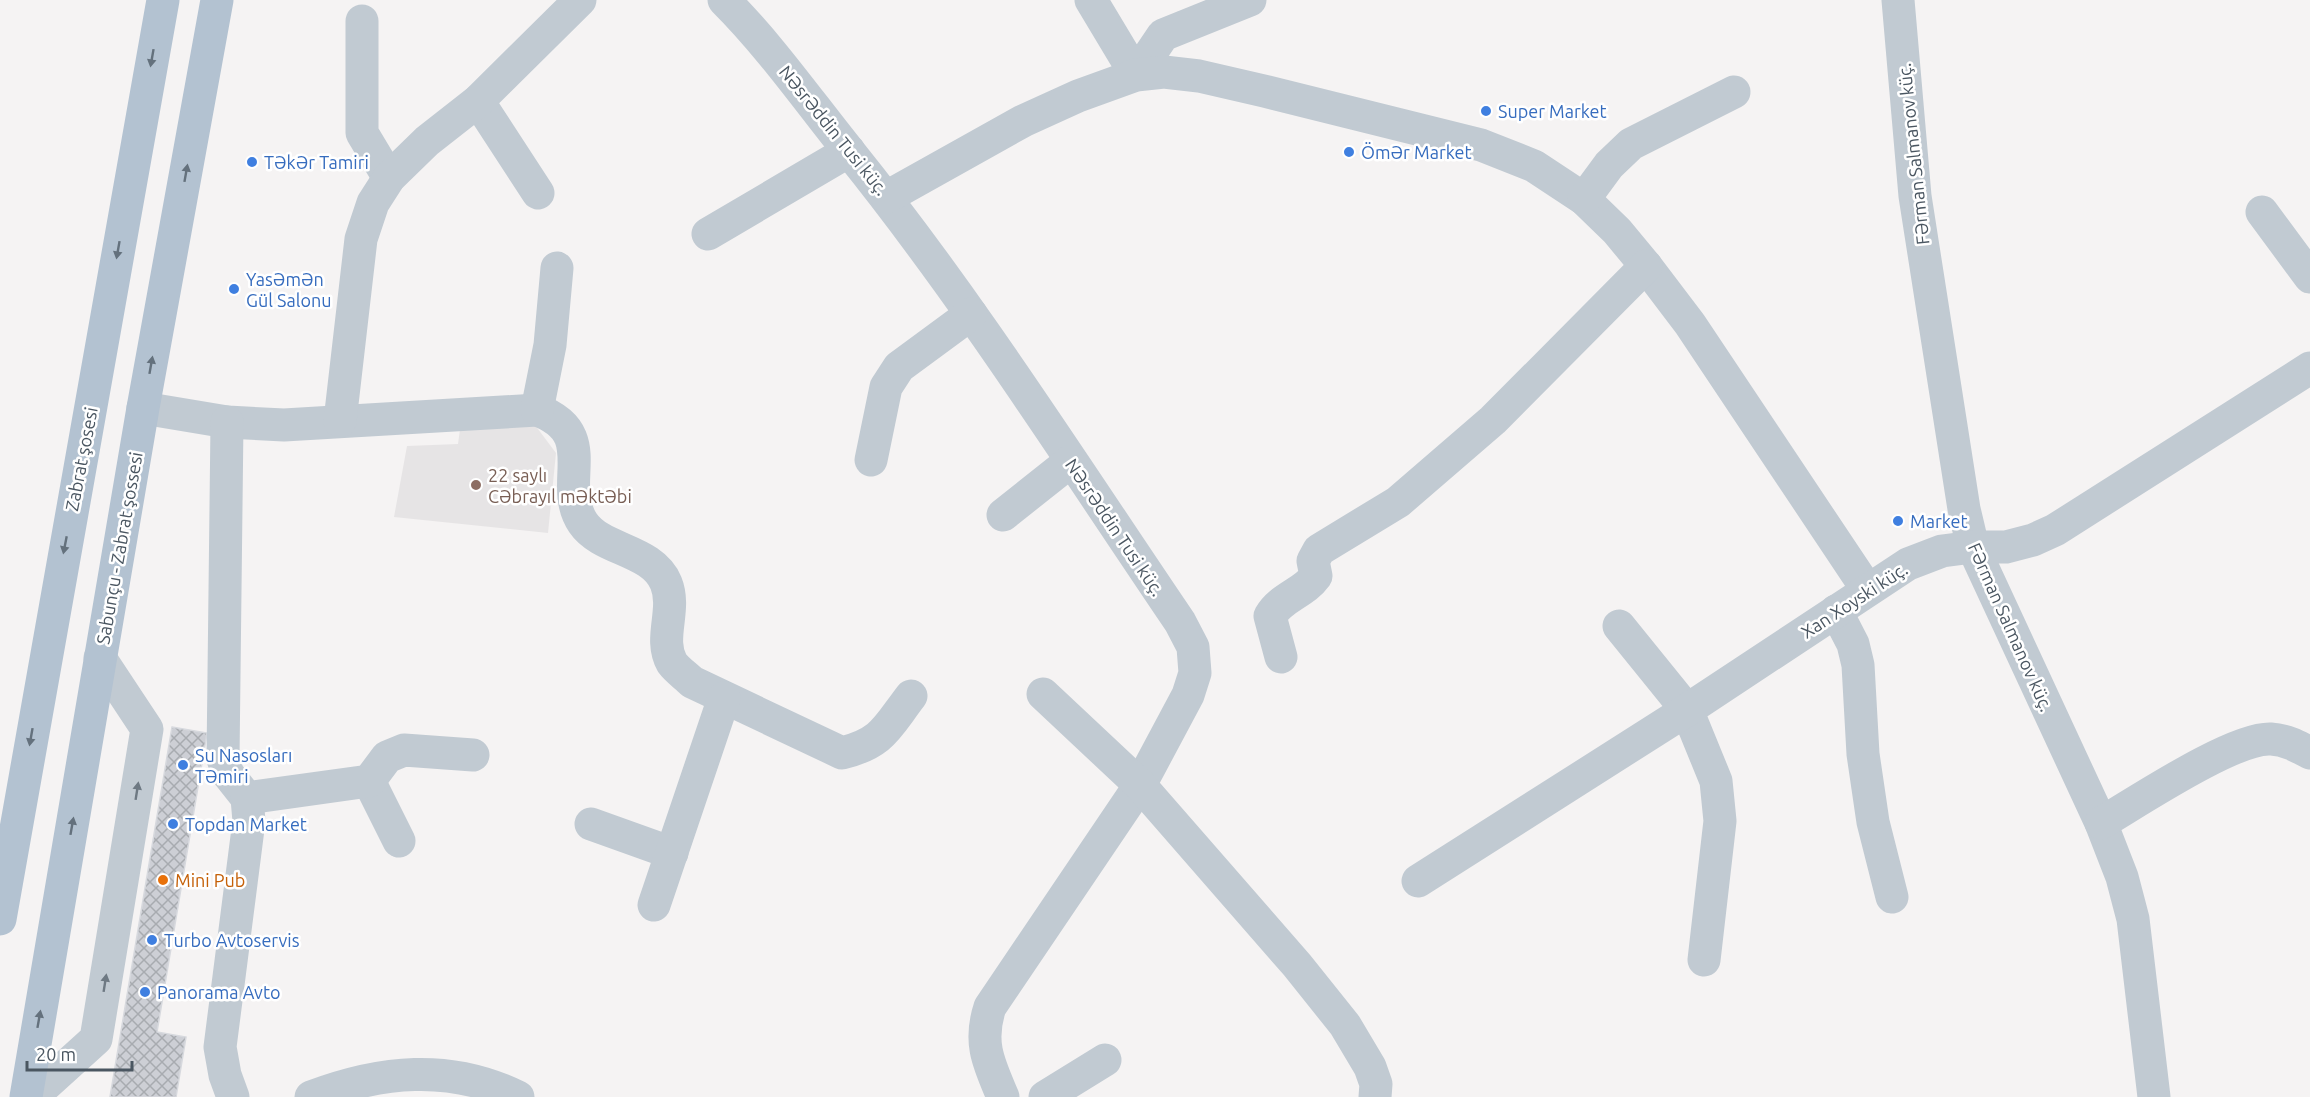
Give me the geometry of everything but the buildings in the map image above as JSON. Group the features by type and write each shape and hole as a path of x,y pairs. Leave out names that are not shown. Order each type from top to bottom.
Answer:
{"main road":[{"name":"Zabrat şosesi","path":"0,919 46,645 163,0"},
{"name":"Sabunçu - Zabrat şossesi","path":"26,1097 143,408 217,0"}],"street":[{"path":"340,421 361,239 373,203 389,178 427,141 478,101 579,0"},
{"name":"Nəsrəddin Tusi küç.","path":"724,0 782,65 887,196 971,314 1180,622 1192,647 1195,673 1188,695 1140,785 990,1007 983,1026 983,1044 1003,1097"},
{"path":"1091,0 1136,75"},
{"path":"1136,75 1163,35 1250,0"},
{"name":"Fərman Salmanov küç.","path":"1898,0 1915,196 1964,509 1973,547 2101,824 2122,877 2133,919 2154,1097"},
{"path":"362,21 362,133 389,178"},
{"path":"887,196 1023,121 1078,96 1136,75 1164,72 1199,76 1481,146 1534,166 1584,198 1617,231 1646,266 1690,324 1867,589"},
{"path":"1584,198 1609,165 1631,144 1734,92"},
{"path":"478,101 538,193"},
{"path":"708,234 849,151"},
{"path":"2262,212 2310,277"},
{"path":"1281,657 1270,616 1275,607 1309,587 1316,576 1313,561 1319,550 1398,502 1493,420 1646,266"},
{"path":"537,410 550,345 557,268"},
{"path":"871,460 886,387 899,367 971,314"},
{"name":"Xan Xoyski küç.","path":"1418,881 1687,710 1867,589 1920,559 1942,551 1973,547 2006,547 2033,540 2055,530 2310,368"},
{"path":"143,408 227,422 284,425 537,410 556,417 567,430 574,452 576,508 584,524 598,536 654,566 665,581 671,598 666,645 673,664 692,682 842,753 864,748 879,738 911,696"},
{"path":"227,422 223,759 228,774 247,798 249,821 220,1047 225,1075 233,1097"},
{"path":"1004,515 1071,461"},
{"path":"1836,611 1853,644 1858,665 1863,754 1873,822 1892,897"},
{"path":"1619,626 1687,710 1716,782 1720,821 1704,960"},
{"path":"32,1097 96,1039 147,729 100,658"},
{"path":"1043,694 1140,785 1345,1024 1370,1066 1376,1084 1375,1097"},
{"path":"654,905 724,698"},
{"path":"2101,824 2225,752 2248,743 2270,739 2292,743 2310,753"},
{"path":"247,798 369,781 387,757 404,750 473,755"},
{"path":"369,781 399,841"},
{"path":"591,824 672,853"},
{"path":"1045,1097 1105,1060"},
{"path":"311,1097 349,1082 406,1073 453,1077 518,1097"}],"shaded area":[{"name":"22 saylı Cəbrayıl məktəbi","path":"461,422 535,425 556,453 548,533 394,517 407,446 458,444"}],"place":[{"name":"Super Market","path":"1486,111"},
{"name":"Ömər Market","path":"1349,152"},
{"name":"Təkər Tamiri","path":"252,162"},
{"name":"Yasəmən Gül Salonu","path":"234,289"},
{"name":"22 saylı Cəbrayıl məktəbi","path":"476,485"},
{"name":"Market","path":"1898,521"},
{"name":"Su Nasosları Təmiri","path":"183,765"},
{"name":"Topdan Market","path":"173,824"},
{"name":"Mini Pub","path":"163,880"},
{"name":"Turbo Avtoservis","path":"152,940"},
{"name":"Panorama Avto","path":"145,992"}]}
